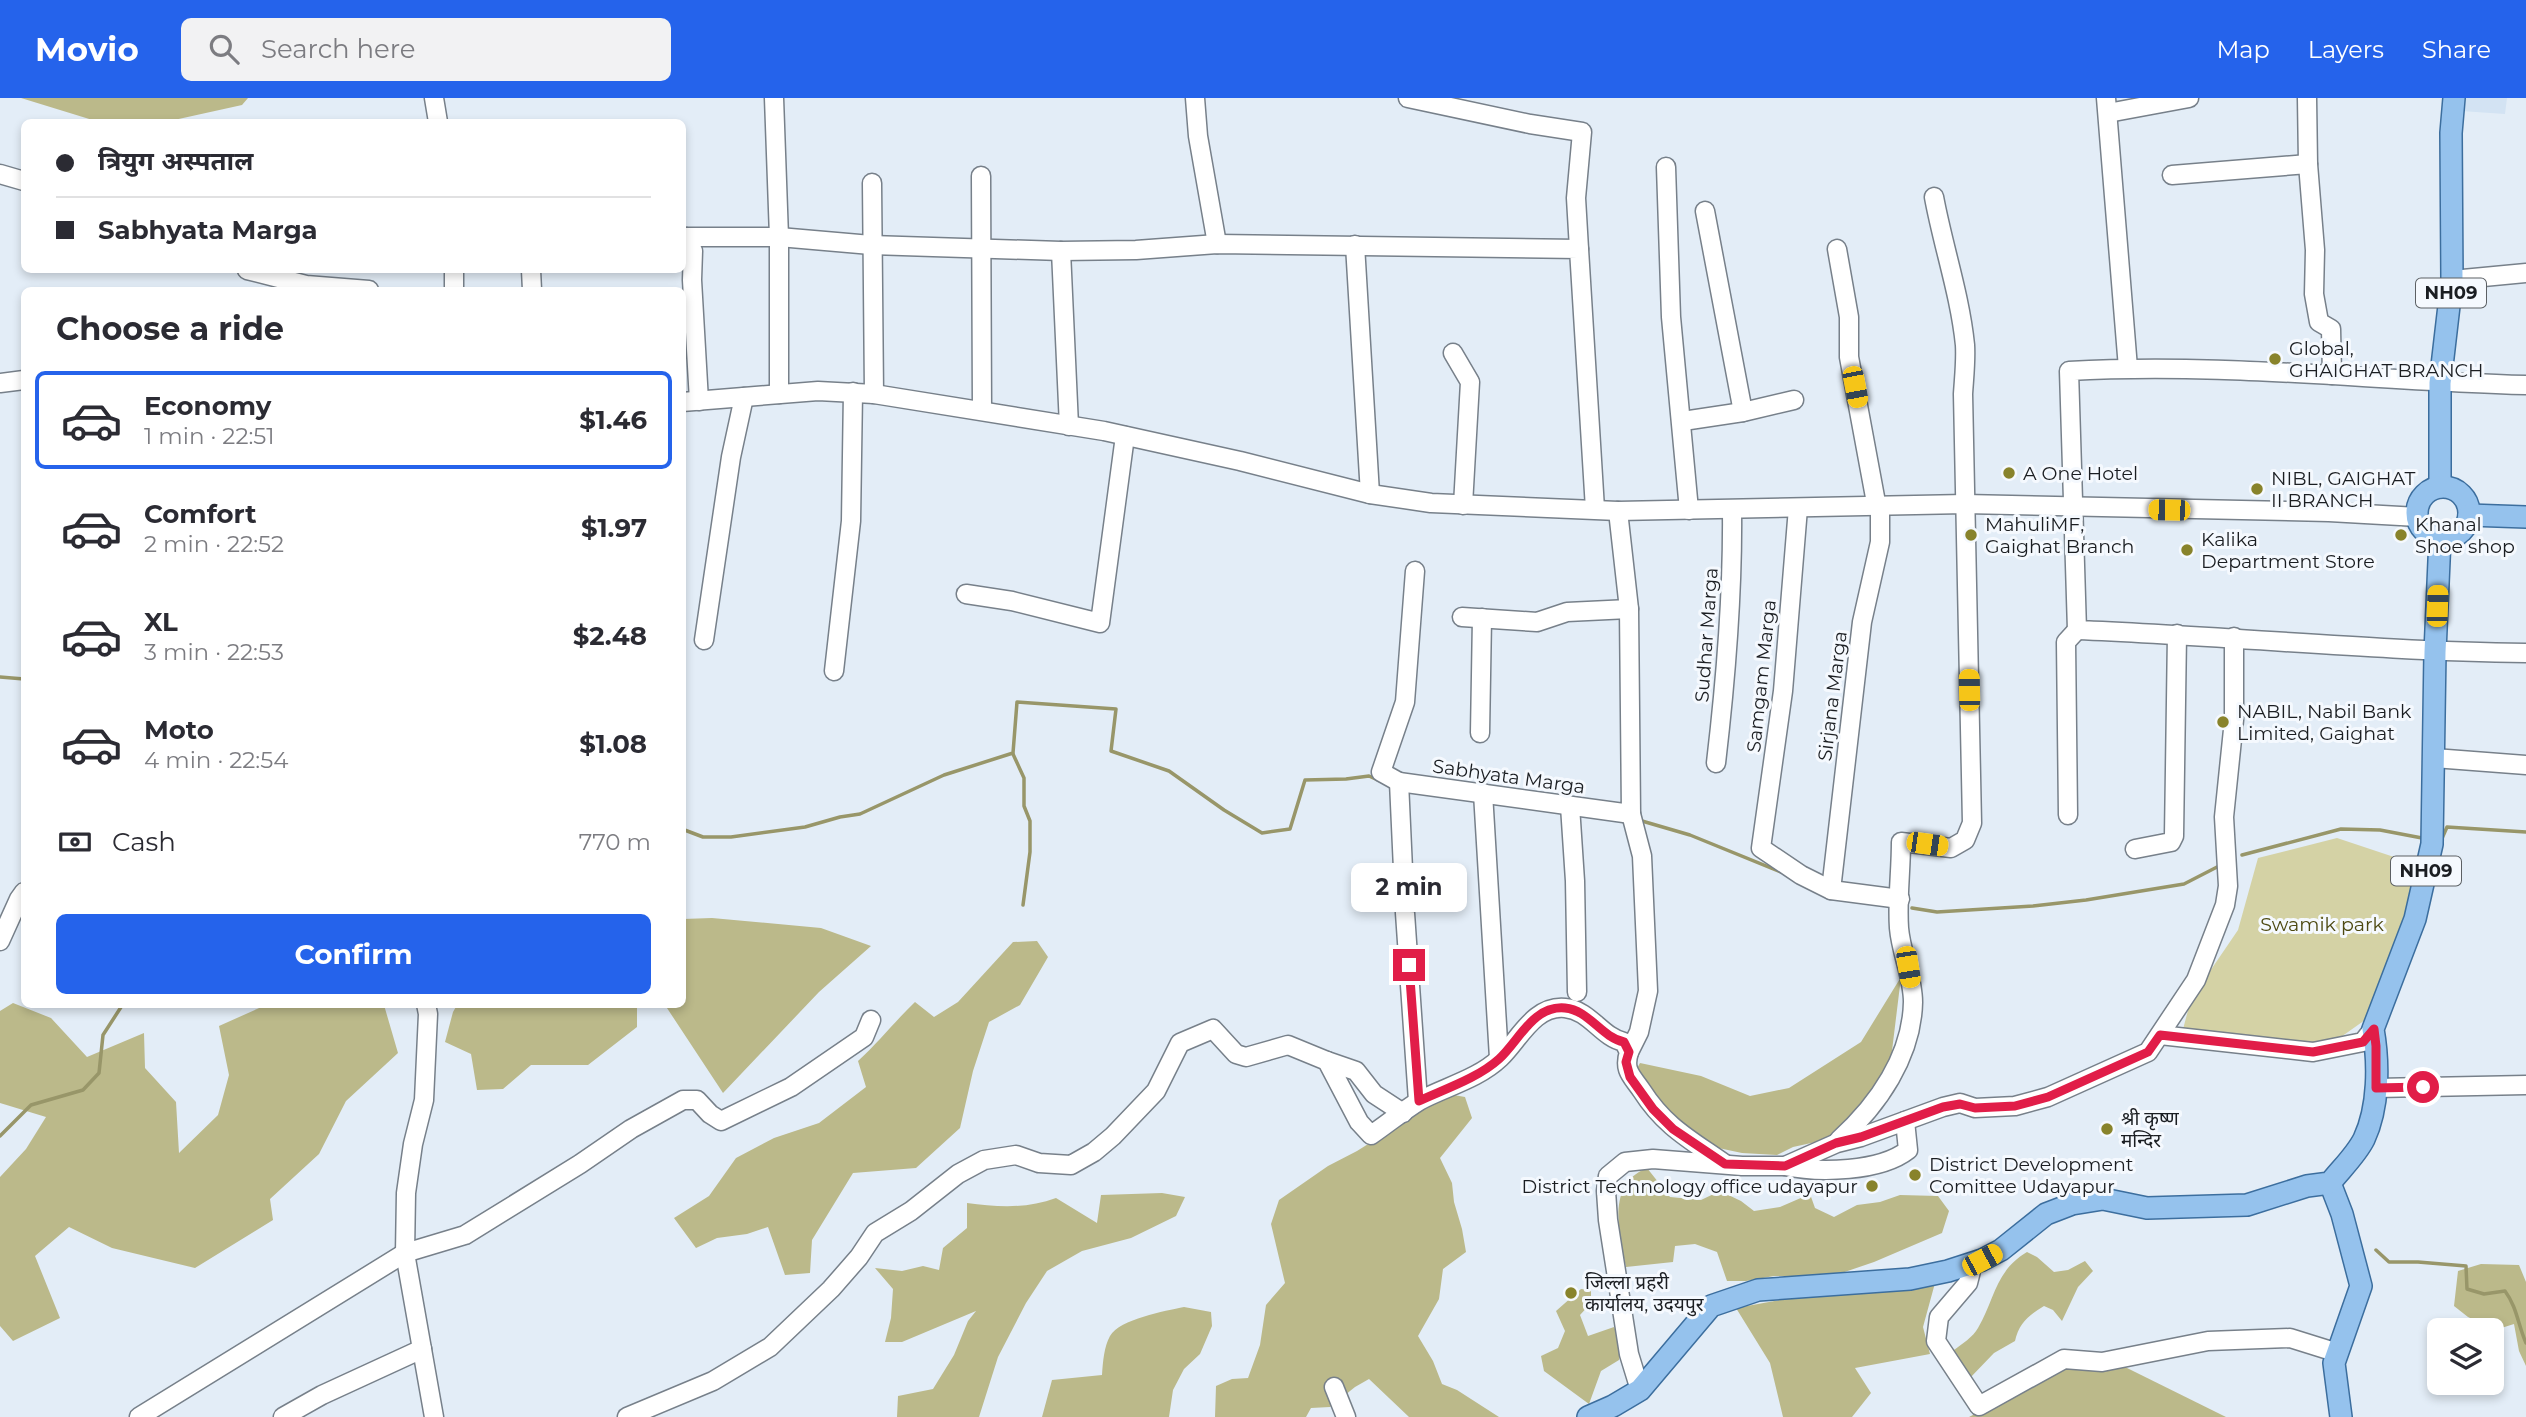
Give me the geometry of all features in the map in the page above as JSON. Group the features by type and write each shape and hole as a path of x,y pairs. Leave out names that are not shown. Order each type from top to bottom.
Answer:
{"main road":[{"name":"NH09","path":"2440,487 2440,383 2452,280 2451,133 2454,98"},
{"path":"2440,487 2461,494 2469,507 2469,515 2462,530 2456,535 2440,538 2423,528 2418,517 2420,501 2426,494 2440,487"},
{"path":"2469,515 2526,517"},
{"name":"NH09","path":"2330,1184 2363,1141 2372,1119 2376,1088 2374,1029 2415,919 2432,844 2440,538"},
{"path":"1588,1417 1630,1402 1711,1306 1735,1296 1758,1290 1910,1279 1973,1263 2001,1250 2046,1214 2072,1204 2103,1199 2147,1208 2247,1205 2307,1186 2330,1184 2342,1214 2361,1286 2334,1363 2340,1417"}],"street":[{"path":"434,98 438,119"},
{"path":"774,98 779,237 779,394"},
{"path":"1195,98 1198,136 1217,244"},
{"path":"1408,98 1530,124 1582,132 1576,198 1595,509"},
{"path":"2128,368 2107,105 2189,98"},
{"path":"2307,98 2308,164 2315,250 2314,294 2319,322 2331,329 2332,375"},
{"path":"2172,175 2308,164"},
{"path":"1666,167 1671,317 1683,421 1689,510"},
{"path":"0,174 21,180"},
{"path":"981,176 982,410"},
{"path":"872,183 874,394"},
{"path":"1836,1143 1857,1124 1889,1082 1908,1041 1913,1001 1899,927 1901,842 1951,848 1965,841 1972,823 1963,394 1965,347 1957,296 1943,248 1934,197"},
{"path":"1705,211 1743,412"},
{"path":"686,237 779,237 871,245 1061,251 1136,250 1217,244 1579,248"},
{"path":"686,240 693,251 691,401 818,391 874,394 1125,436 1240,461 1370,494 1431,503 1618,511 1879,508 1965,504 2329,512 2418,517"},
{"path":"1355,245 1370,494"},
{"name":"Sirjana Marga","path":"1831,890 1860,636 1880,542 1879,508 1849,357 1849,317 1837,249"},
{"path":"1061,251 1069,426"},
{"path":"259,273 306,285 331,287"},
{"path":"2452,280 2526,273"},
{"path":"1453,354 1470,382 1463,505"},
{"path":"2068,815 2066,642 2077,629 2069,371 2128,368 2526,385"},
{"path":"0,383 21,380"},
{"path":"834,671 850,522 853,392"},
{"path":"704,640 731,457 744,397"},
{"path":"1683,421 1743,412 1794,400"},
{"path":"966,594 1012,601 1100,624 1125,436"},
{"name":"Samgam Marga","path":"1798,508 1783,691 1761,848 1801,875 1831,890"},
{"name":"Sudhar Marga","path":"1716,763 1731,617 1732,510"},
{"path":"1618,511 1629,609 1631,814 1642,856 1648,991 1639,1032 1626,1062 1630,1077 1653,1109 1673,1129 1725,1164"},
{"path":"1415,572 1405,702 1381,772 1399,782 1405,913 1419,1101"},
{"path":"1462,617 1537,622 1567,612 1629,609"},
{"path":"1480,733 1482,618"},
{"path":"2077,629 2435,652 2526,653"},
{"path":"2135,849 2171,842 2174,836 2177,634"},
{"path":"1785,1166 1836,1143 1861,1137 1943,1107 1960,1104 1975,1108 2015,1106 2048,1097 2148,1052 2196,980 2225,905 2228,886 2224,817 2234,720 2234,638"},
{"path":"2434,758 2526,765"},
{"name":"Sabhyata Marga","path":"1399,782 1631,814"},
{"path":"1483,793 1499,1059"},
{"path":"1570,806 1575,881 1577,992"},
{"path":"1831,890 1900,899"},
{"path":"0,941 21,896"},
{"path":"427,1008 424,1100 406,1193 405,1253 434,1417"},
{"path":"1327,1061 1359,1122 1371,1135 1419,1101 1480,1072 1499,1059 1523,1029 1546,1011 1563,1008 1578,1011 1615,1040 1624,1042 1629,1052"},
{"path":"139,1417 405,1253 466,1235 631,1129 683,1100 697,1100 721,1121 790,1087 864,1037 871,1020"},
{"path":"627,1417 713,1381 770,1347 831,1289 859,1258 875,1233 911,1211 958,1174 985,1160 1016,1154 1039,1163 1071,1165 1094,1152 1156,1091 1180,1043 1213,1029 1236,1054 1246,1057 1288,1045 1356,1071 1374,1094 1403,1112"},
{"path":"2160,1035 2313,1052 2363,1042 2374,1029"},
{"path":"2376,1088 2526,1085"},
{"path":"1630,1402 1627,1333 1608,1220 1608,1176 1625,1162 1653,1159 1785,1166 1809,1171 1834,1171 1896,1160 1908,1150 1905,1121"},
{"path":"1973,1263 1968,1283 1939,1317 1936,1341 1979,1406 2064,1359 2102,1362 2208,1341 2290,1338 2338,1353"},
{"path":"283,1417 323,1395 422,1349"},
{"path":"1334,1387 1346,1417"}],"shaded area":[{"path":"21,98 248,98 242,105 179,119 89,119"},
{"path":"2462,98 2507,98 2505,114 2461,111"},
{"path":"712,918 821,928 871,946 819,992 723,1093 667,1008 686,1008 686,919"},
{"path":"1037,941 1048,957 1020,1005 989,1022 973,1071 960,1128 916,1168 853,1173 812,1240 810,1273 785,1275 768,1227 747,1234 717,1238 696,1248 674,1218 709,1196 736,1158 774,1138 819,1123 866,1087 858,1061 915,1002 934,1017 958,1002 1013,942"},
{"path":"1901,977 1891,1059 1873,1091 1848,1121 1825,1140 1793,1147 1777,1155 1742,1153 1709,1146 1672,1121 1636,1070 1640,1063 1701,1076 1750,1096 1789,1088 1861,1042"},
{"path":"13,1003 51,1018 87,1057 144,1033 145,1068 176,1102 179,1153 218,1115 229,1075 219,1026 259,1008 385,1008 398,1053 346,1101 319,1154 270,1199 273,1220 195,1268 112,1248 69,1227 35,1256 60,1318 13,1341 0,1326 0,1177 26,1149 46,1117 0,1103 0,1011"},
{"path":"455,1008 637,1008 637,1027 588,1065 531,1065 503,1089 477,1090 471,1054 445,1042"},
{"path":"1448,1094 1465,1097 1472,1118 1440,1158 1452,1183 1466,1252 1443,1269 1439,1299 1418,1336 1433,1361 1442,1384 1457,1390 1499,1417 1409,1417 1369,1379 1330,1407 1311,1408 1306,1417 1215,1417 1216,1386 1232,1379 1248,1378 1260,1345 1266,1305 1285,1283 1271,1224 1279,1200 1328,1166"},
{"path":"1647,1168 1670,1197 1701,1200 1720,1191 1754,1211 1780,1207 1810,1194 1815,1208 1834,1217 1857,1205 1880,1202 1900,1195 1938,1196 1949,1211 1942,1233 1874,1262 1827,1278 1790,1279 1774,1276 1727,1281 1717,1252 1695,1244 1675,1246 1673,1262 1626,1267 1619,1225 1620,1197 1625,1185 1634,1175"},
{"path":"1162,1193 1185,1197 1176,1216 1131,1238 1082,1251 1047,1271 1026,1303 998,1357 979,1417 897,1417 898,1396 933,1389 954,1355 968,1321 976,1311 902,1342 885,1342 891,1318 893,1289 875,1268 902,1271 923,1266 939,1270 943,1248 967,1228 967,1203 1012,1206 1056,1198 1097,1223 1101,1195"},
{"path":"2027,1252 2054,1272 2068,1270 2085,1261 2093,1271 2078,1287 2062,1321 2053,1310 2044,1306 2039,1309 2022,1324 2015,1341 1994,1353 1969,1379 1954,1350 1976,1331 2002,1277 2016,1260"},
{"path":"2481,1264 2519,1265 2526,1282 2526,1366 2519,1351 2514,1324 2504,1327 2504,1318 2470,1318 2454,1306 2458,1271"},
{"path":"1935,1283 1923,1327 1930,1354 1855,1368 1871,1393 1852,1417 1783,1417 1770,1363 1736,1308 1813,1294"},
{"path":"1581,1289 1591,1290 1591,1303 1580,1315 1588,1336 1614,1327 1622,1343 1619,1360 1601,1371 1589,1404 1544,1371 1541,1356 1558,1348 1565,1331 1556,1311"},
{"path":"1184,1307 1211,1312 1212,1326 1200,1354 1184,1369 1173,1390 1169,1417 1042,1417 1052,1380 1102,1375 1106,1345 1115,1330 1144,1317"},
{"path":"2064,1367 2125,1367 2226,1417 1969,1417"}],"green space":[{"name":"Swamik park","path":"2337,838 2412,863 2413,913 2365,1020 2331,1044 2182,1033 2191,999 2238,930 2258,858"}],"waterway":[{"path":"0,677 21,679"},
{"path":"686,831 703,837 731,837 805,827 860,814 944,775 1013,753 1017,702 1116,709 1111,751 1169,771 1262,833 1290,829 1305,780 1369,776 1380,781"},
{"path":"1013,754 1024,778 1024,806 1030,821 1030,852 1023,905"},
{"path":"1642,821 1690,835 1781,872"},
{"path":"2440,843 2447,827 2526,832"},
{"path":"2242,855 2341,829 2380,830 2422,838"},
{"path":"1912,908 1937,912 2086,900 2184,884 2219,866"},
{"path":"0,1136 31,1105 83,1090 99,1073 103,1035 120,1008"},
{"path":"2376,1250 2389,1262 2466,1266 2467,1289 2484,1294 2505,1291 2515,1310 2526,1343"}],"place":[{"name":"Global, GHAIGHAT BRANCH","path":"2275,359"},
{"name":"A One Hotel","path":"2009,473"},
{"name":"NIBL, GAIGHAT II BRANCH","path":"2257,489"},
{"name":"MahuliMF, Gaighat Branch","path":"1971,535"},
{"name":"Khanal Shoe shop","path":"2401,535"},
{"name":"Kalika Department Store","path":"2187,550"},
{"name":"NABIL, Nabil Bank Limited, Gaighat","path":"2223,722"},
{"name":"श्री कृष्ण मन्दिर","path":"2107,1129"},
{"name":"District Development Comittee Udayapur","path":"1915,1175"},
{"name":"District Technology office udayapur","path":"1872,1186"},
{"name":"जिल्ला प्रहरी कार्यालय, उदयपुर","path":"1571,1293"}],"route":[{"path":"1409,965 1419,1101 1480,1072 1499,1059 1523,1029 1546,1011 1563,1008 1578,1011 1615,1040 1624,1042 1629,1052 1626,1062 1630,1077 1653,1109 1673,1129 1725,1164 1785,1166 1836,1143 1861,1137 1943,1107 1960,1104 1975,1108 2015,1106 2048,1097 2148,1052 2160,1035 2313,1052 2363,1042 2374,1029 2376,1088 2423,1087"}]}
